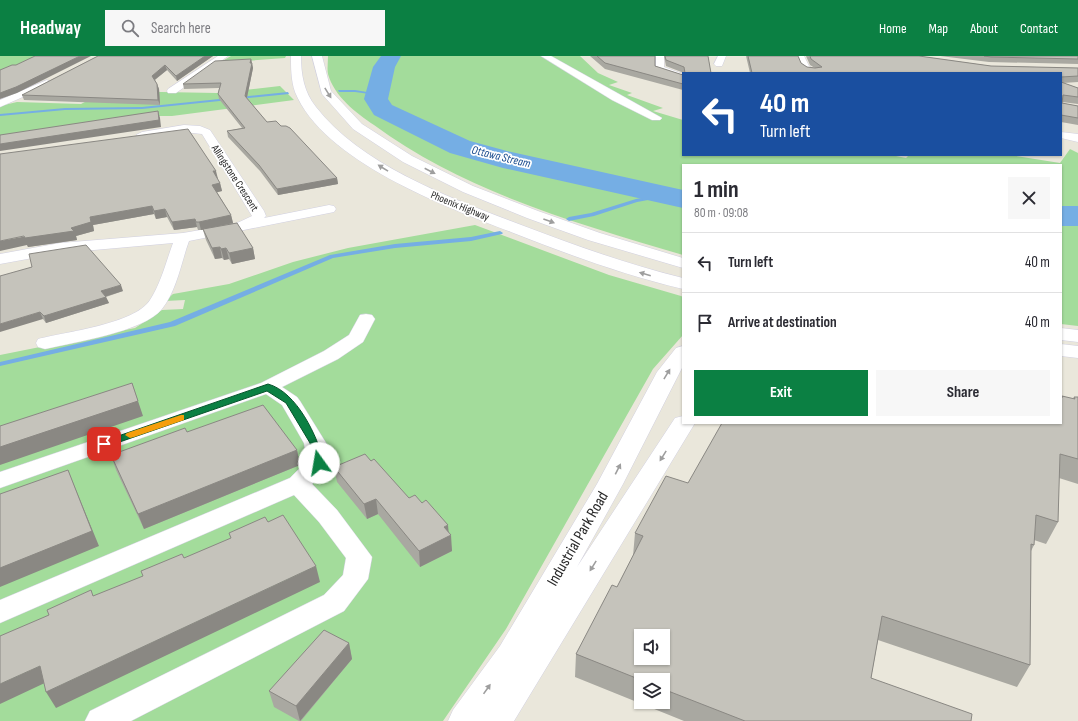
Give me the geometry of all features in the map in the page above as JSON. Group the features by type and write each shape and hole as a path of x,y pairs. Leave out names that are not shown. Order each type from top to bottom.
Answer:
{"main road":[{"name":"Phoenix Highway","path":"296,56 295,79 306,103 319,119 356,151 413,187 576,252 646,275 682,284"},
{"name":"Phoenix Highway","path":"317,56 318,71 322,83 332,100 348,118 378,142 406,159 448,180 530,214 603,240 682,263"},
{"path":"1062,334 1078,336"},
{"path":"1062,350 1078,352"},
{"name":"Industrial Park Road","path":"465,721 511,656 610,484 668,372 682,353"},
{"name":"Industrial Park Road","path":"495,721 682,424"}],"street":[{"path":"172,91 224,56"},
{"path":"545,56 616,98 656,118"},
{"path":"660,56 659,69 682,77"},
{"path":"800,56 806,68 812,72"},
{"path":"0,104 58,78"},
{"name":"Allingstone Crescent","path":"0,259 60,248 183,238 239,228 256,220 259,216 206,132 202,129 192,128 130,137"},
{"path":"1062,135 1078,138"},
{"path":"239,228 329,209"},
{"path":"46,343 124,324 142,316 154,307 163,291 183,238"},
{"path":"0,480 268,387 331,355 357,338 366,319"},
{"path":"0,612 298,484 319,463 314,443 290,401 268,387"},
{"path":"101,721 334,603 355,579 359,557 328,516 298,484"}],"green space":[{"path":"0,56 41,56 0,72"},
{"path":"231,56 286,56 285,58 219,63"},
{"path":"328,56 580,56 598,73 618,82 609,85 632,93 627,95 663,108 653,111 682,120 682,156 896,156 906,158 908,156 1016,156 1060,163 1070,149 1078,153 1078,326 1062,324 1062,164 682,164 682,255 602,231 522,203 446,169 409,149 353,109 335,90 328,72"},
{"path":"280,86 294,100 172,116 154,116 0,138 0,106 17,102 81,104 106,91 217,93"},
{"path":"475,225 609,275 682,296 682,336 653,369 506,629 443,721 0,721 0,355 135,328 162,310 183,309 185,300 165,301 173,294 229,284 293,262 348,248"}],"building":[{"path":"35,56 80,56 16,87 0,93 0,70 16,65"},
{"path":"98,56 205,56 176,76 165,65 152,76 157,84 158,100 22,95"},
{"path":"597,56 655,56 655,66 682,75 682,84 605,63"},
{"path":"665,56 708,56 711,72 685,72 684,67 666,60"},
{"path":"748,56 798,56 801,63 807,67 815,68 822,67 811,59 810,56 919,56 991,66 1078,68 1078,76 1062,77 1062,72 752,72"},
{"path":"984,56 1078,56 1078,59 991,57"},
{"path":"251,59 250,63 252,63 245,96 267,122 276,121 281,126 290,128 337,178 277,189 259,165 227,131 245,128 218,94 221,83 183,84 215,61"},
{"path":"1062,82 1078,88 1078,97 1063,95 1062,103"},
{"path":"1062,103 1078,106 1078,118 1062,115"},
{"path":"158,111 159,120 0,144 0,135"},
{"path":"188,129 216,171 213,171 220,183 212,185 231,215 199,222 196,222 195,219 172,222 165,209 154,211 152,206 90,217 91,222 71,228 74,231 25,238 24,236 0,241 0,154"},
{"path":"237,223 253,248 229,253 226,248 212,248 203,229"},
{"path":"86,245 121,285 101,291 106,297 44,316 40,312 0,324 0,276 32,267 29,254"},
{"path":"132,383 138,401 0,447 0,426"},
{"path":"1062,396 1075,399 1074,397 1078,397 1078,459 1060,454 1058,522 1036,515 1034,545 1031,544 1030,665 882,616 871,678 972,714 971,721 745,721 670,692 670,673 634,673 634,677 576,654 612,585 617,587 643,536 635,533 666,476 688,483 721,424 1062,424"},
{"path":"263,405 297,450 138,514 111,455 185,428 187,432"},
{"path":"365,454 371,461 374,459 409,498 415,495 422,503 426,500 448,525 444,527 451,535 419,551 376,499 364,504 334,467"},
{"path":"68,470 92,531 0,568 0,494"},
{"path":"283,515 316,566 46,692 40,666 0,684 0,636 49,615 47,610 91,590 93,596 143,576 141,571 182,554 184,558 231,538 229,533 265,517 268,522"},
{"path":"324,630 349,643 296,706 269,691"}],"waterway":[{"name":"Ottawa Stream","path":"391,56 384,67 376,99 383,110 460,147 503,159 682,199"},
{"path":"339,91 355,91 377,94"},
{"path":"0,115 65,109 142,108 288,93"},
{"path":"569,219 592,215 636,201 668,195"},
{"name":"Ottawa Stream","path":"1062,216 1078,216"},
{"path":"0,364 172,324 332,256 395,246 471,239 500,233"}],"slow traffic":[{"path":"130,435 181,418"}],"route":[{"path":"104,444 268,387 290,401 314,443 319,463"}]}
